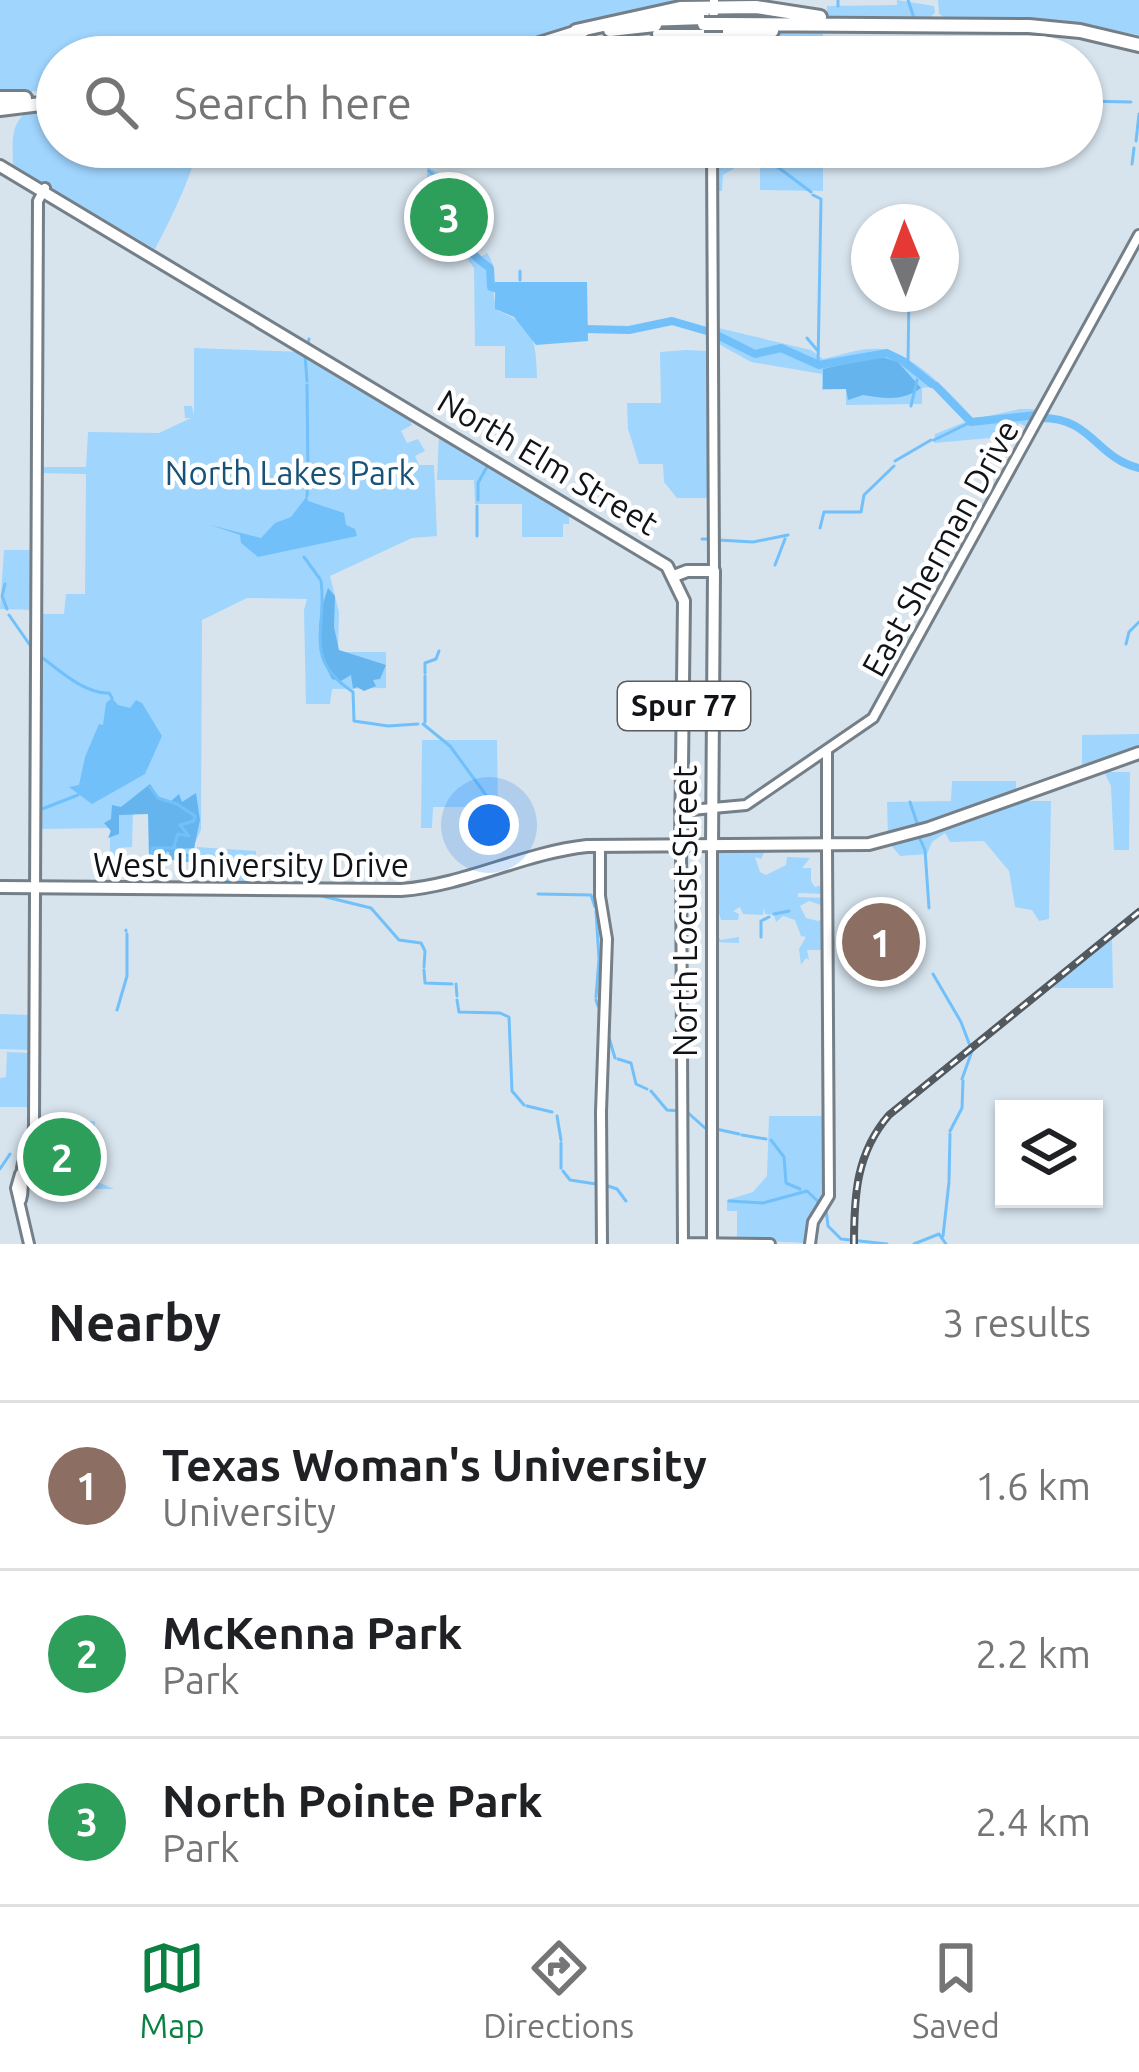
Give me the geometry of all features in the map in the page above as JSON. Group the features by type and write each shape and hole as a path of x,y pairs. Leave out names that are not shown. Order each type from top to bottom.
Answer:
{"highway":[{"path":"713,18 859,24 1031,20 1108,31 1139,43"},
{"path":"572,36 713,18 839,19 1029,26 1139,43"},
{"path":"573,36 657,34"},
{"path":"4,105 36,101"}],"main road":[{"path":"657,34 713,18"},
{"name":"North Elm Street","path":"0,163 679,575 684,601 680,811 683,1244"},
{"name":"North Locust Street","path":"712,168 712,572 719,810 712,827 712,1243"},
{"path":"29,1244 21,1190 34,1122 38,201 44,190"},
{"name":"East Sherman Drive","path":"719,810 751,803 865,726 876,713 1139,235"},
{"path":"679,575 712,572"},
{"path":"810,1244 812,1224 834,1182 827,751"},
{"path":"827,848 867,847 912,838 1139,755"},
{"path":"827,848 904,836 1139,755"},
{"path":"1044,788 1053,775"},
{"path":"1052,800 1064,785"},
{"path":"680,811 719,810"},
{"path":"598,847 607,933 600,1244"},
{"name":"West University Drive","path":"0,889 399,895 452,886 544,857 598,847 827,848"},
{"path":"683,1244 770,1244"}],"green space":[{"path":"0,0 694,0 641,9 554,36 36,36 36,91 0,93"},
{"path":"897,0 934,6 935,13 930,17 827,16 827,6 897,5"},
{"path":"938,0 1139,0 1139,35 1061,20 944,17 939,14"},
{"path":"823,29 823,36 730,36"},
{"path":"36,107 36,168 191,168 155,249 13,166 14,130 26,113 18,109"},
{"path":"427,168 469,190 483,190 483,200 462,201 466,241 481,257 487,253 491,260 498,311 520,322 531,336 537,378 505,378 505,346 475,346 474,268 427,204"},
{"path":"714,168 735,168 723,175 722,191 713,191"},
{"path":"760,168 823,168 823,191 760,190"},
{"path":"714,327 811,350 823,359 867,349 893,352 932,376 974,419 1041,409 1030,429 1019,423 1012,436 934,443 935,434 965,422 932,387 922,388 922,404 846,405 846,389 822,390 822,374 751,362 715,342"},
{"name":"North Lakes Park","path":"194,348 303,352 405,411 412,425 401,431 407,443 418,439 425,451 415,456 419,465 434,465 437,536 412,538 330,576 339,612 338,652 386,652 386,688 332,689 330,704 306,704 307,599 247,598 202,620 201,830 195,859 150,858 150,813 133,813 132,847 118,848 118,862 110,862 110,828 38,829 40,614 64,614 66,594 85,594 86,474 41,473 41,467 86,467 88,432 159,433 191,418 185,418 184,406 192,406 194,416"},
{"path":"709,351 712,498 677,498 664,482 663,464 639,464 628,429 627,403 661,403 660,352"},
{"path":"439,435 569,512 563,537 522,537 522,504 475,504 474,480 437,480"},
{"path":"36,541 35,610 0,609 4,550 31,550"},
{"path":"1139,734 1139,751 1082,769 1082,735"},
{"path":"422,740 497,740 498,807 433,807 432,828 421,828"},
{"path":"1104,772 1130,772 1129,850 1114,850 1111,786"},
{"path":"952,781 1016,781 1016,795 888,836 887,802 951,801"},
{"path":"1027,801 1051,801 1049,919 1039,921 1032,910 1015,907 1009,871 984,841 950,842 945,833 932,842 927,854 900,856 891,845"},
{"path":"197,847 256,851 256,866 245,870 245,885 232,887 198,871"},
{"path":"715,850 782,851 755,857 766,875 786,865 787,857 810,858 802,868 811,868 811,881 815,887 825,884 825,894 798,893 798,897 825,898 824,906 809,901 800,906 806,918 824,918 824,950 807,950 809,960 801,965 799,949 806,937 801,936 795,920 783,916 776,922 764,907 763,915 743,914 740,907 733,911 739,914 738,920 721,920 717,906 716,935 721,940 739,937 739,943 714,942"},
{"path":"1112,939 1113,988 1053,988 1053,987"},
{"path":"0,1014 32,1015 31,1050 0,1049"},
{"path":"7,1052 32,1053 30,1107 0,1107 0,1078 6,1077"},
{"path":"769,1116 827,1116 826,1197 808,1243 737,1240 737,1211 727,1211 727,1200 753,1192 767,1176"},
{"path":"35,1121 95,1121 95,1172 100,1183 114,1189 26,1184"}],"shaded area":[{"path":"495,282 587,282 588,341 536,345 514,317 495,309"},
{"path":"879,356 898,362 921,388 900,397 863,395 848,400 846,389 823,389 823,369"},
{"path":"307,496 308,501 344,513 346,525 357,536 258,557 241,543 240,535 210,525 261,538 275,523 291,517"},
{"path":"328,588 335,596 339,650 386,665 380,679 373,680 376,686 353,689 351,675 341,681 332,679 319,631"},
{"path":"112,698 130,708 136,700 142,703 162,736 145,774 92,804 69,787 79,785 85,757"},
{"path":"150,784 159,798 170,802 179,794 182,802 196,793 200,820 194,848 180,849 194,853 195,863 166,859 167,851 161,860 157,851 149,857 148,814 119,815 119,834 108,838 111,831 104,823 111,819 112,805 121,807"}],"waterway":[{"path":"838,0 838,6"},
{"path":"908,0 913,15"},
{"path":"1103,101 1131,102"},
{"path":"1136,141 1139,114"},
{"path":"1132,164 1134,148"},
{"path":"779,168 811,192"},
{"path":"429,171 441,182 445,199"},
{"path":"813,195 821,199 818,365"},
{"path":"446,204 470,251 490,268 491,287 501,290"},
{"path":"520,271 520,280"},
{"path":"908,364 909,312"},
{"path":"584,329 629,330 672,321 710,332"},
{"path":"713,333 755,354 781,348 819,365 887,353 932,384"},
{"path":"807,338 817,350"},
{"path":"308,343 309,339"},
{"path":"305,356 307,381"},
{"path":"911,406 917,380"},
{"path":"307,385 308,474"},
{"path":"936,386 971,422 1037,415"},
{"path":"1042,418 1072,424 1113,456 1139,468"},
{"path":"934,440 971,422"},
{"path":"895,461 931,440"},
{"path":"478,500 478,483 488,465"},
{"path":"820,528 824,512 861,512 864,495 894,466"},
{"path":"307,496 308,477"},
{"path":"477,506 477,536"},
{"path":"718,540 753,542 788,535"},
{"path":"702,539 709,539"},
{"path":"775,565 785,539"},
{"path":"304,557 320,579"},
{"path":"321,581 322,655 337,679 353,692 354,721 418,724"},
{"path":"5,584 2,596 7,609"},
{"path":"9,615 32,648"},
{"path":"1126,644 1139,622"},
{"path":"425,673 425,663 436,659 439,651"},
{"path":"40,656 81,685 112,698"},
{"path":"425,676 425,722"},
{"path":"423,724 450,746 494,806"},
{"path":"150,787 158,798 195,816 194,821 180,825 189,836 178,834 174,846 195,862"},
{"path":"42,809 78,795"},
{"path":"910,802 919,829"},
{"path":"920,839 929,908"},
{"path":"147,882 152,848 173,848"},
{"path":"198,864 233,883"},
{"path":"538,894 591,895 595,907"},
{"path":"322,896 371,908 399,940 421,943 424,967"},
{"path":"596,911 596,997"},
{"path":"774,914 789,911"},
{"path":"761,937 761,921 769,917"},
{"path":"117,1010 127,976 127,934"},
{"path":"424,970 425,983 452,984"},
{"path":"933,974 972,1051 962,1079"},
{"path":"456,984 457,996"},
{"path":"457,1000 459,1012 509,1017 512,1091 524,1105"},
{"path":"596,1000 598,1006"},
{"path":"607,1031 615,1058"},
{"path":"618,1059 631,1063 636,1084 647,1089"},
{"path":"950,1131 962,1108 963,1081"},
{"path":"651,1091 667,1110 680,1111"},
{"path":"527,1106 552,1112"},
{"path":"686,1111 705,1128"},
{"path":"557,1116 561,1140"},
{"path":"716,1129 739,1134"},
{"path":"949,1180 950,1134"},
{"path":"742,1135 766,1139"},
{"path":"771,1140 784,1157 786,1183 800,1189"},
{"path":"561,1143 561,1168"},
{"path":"0,1169 10,1154"},
{"path":"563,1171 570,1180 596,1184"},
{"path":"943,1236 949,1182"},
{"path":"605,1185 617,1189 626,1201"},
{"path":"729,1201 763,1203 807,1191 826,1209 828,1226 841,1239 887,1244"},
{"path":"914,1244 939,1234 946,1244"}],"railway":[{"path":"854,1244 863,1160 889,1115 1139,912"}],"place":[{"name":"North Pointe Park","path":"449,217"},
{"name":"Texas Woman's University","path":"881,942"},
{"name":"McKenna Park","path":"62,1157"}]}
